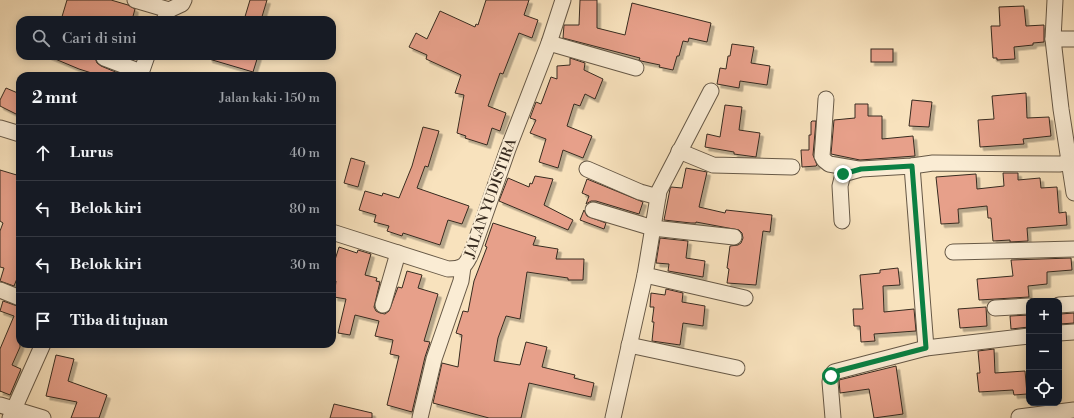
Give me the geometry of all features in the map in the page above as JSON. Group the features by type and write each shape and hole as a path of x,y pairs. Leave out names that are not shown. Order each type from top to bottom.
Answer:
{"street":[{"path":"135,0 166,15 182,4 184,0"},
{"name":"JALAN YUDISTIRA","path":"336,234 448,269 463,267 468,261 473,249 505,156 549,43 563,0"},
{"path":"1055,0 1053,39 1074,193"},
{"path":"1053,39 1074,39"},
{"path":"549,43 636,68"},
{"path":"108,60 136,72"},
{"path":"141,72 145,60"},
{"path":"613,418 645,275 659,191 711,91"},
{"path":"826,99 822,156 829,164 861,169"},
{"path":"0,128 16,133"},
{"path":"679,151 713,165 792,167"},
{"path":"842,221 840,186 843,174 861,169 950,162 1060,164 1070,157"},
{"path":"912,166 926,348"},
{"path":"587,169 640,192 658,197"},
{"path":"593,210 653,228 734,237"},
{"path":"953,252 1074,249"},
{"path":"382,305 398,253"},
{"path":"420,418 434,359 461,280 463,267"},
{"path":"645,275 745,298"},
{"path":"0,290 16,296"},
{"path":"1062,305 1074,304"},
{"path":"995,308 1026,306"},
{"path":"1062,333 1074,332"},
{"path":"833,418 830,382 831,376 834,372 926,348 1026,336"},
{"path":"629,345 737,368"},
{"path":"41,348 8,411 43,418"},
{"path":"1019,417 1074,410"}],"building":[{"path":"67,0 111,0 128,5 135,9 133,16 62,16"},
{"path":"250,0 267,0 262,16 245,16"},
{"path":"486,0 529,0 524,15 538,20 532,38 519,33 503,74 500,73 488,106 506,113 500,131 492,128 487,145 465,138 466,136 457,133 464,95 455,93 461,75 426,59 427,55 409,47 416,33 427,39 440,11 475,27 476,24 478,25"},
{"path":"580,0 597,0 597,28 625,35 632,3 711,23 707,42 689,38 688,42 683,41 673,70 659,67 660,65 641,61 639,60 640,58 563,38 564,25 579,25"},
{"path":"1024,6 1026,26 1044,25 1044,42 1014,47 1015,59 997,60 997,58 993,58 991,26 1000,26 999,7"},
{"path":"732,44 754,47 751,63 770,66 767,85 740,81 739,88 717,84 720,68 726,69"},
{"path":"871,49 893,49 893,62 871,62"},
{"path":"570,58 585,63 584,70 603,79 595,99 585,94 580,106 574,104 567,126 592,136 583,158 563,150 558,168 539,162 546,139 530,133 536,120 530,118 536,102 541,104 551,77 557,79 557,66 570,65"},
{"path":"58,60 96,60 101,66 116,72 88,72"},
{"path":"212,60 257,60 253,72"},
{"path":"6,88 16,92 16,114 0,106 0,100"},
{"path":"1026,93 1027,118 1049,117 1051,136 1023,139 1024,144 980,147 978,120 994,119 992,96"},
{"path":"912,100 932,102 929,127 909,126"},
{"path":"855,104 868,104 868,116 882,116 882,139 913,136 915,156 860,160 831,154 834,120 855,118"},
{"path":"725,105 742,107 739,130 760,133 756,157 734,154 734,152 705,147 707,134 720,137"},
{"path":"812,121 816,121 813,155 817,165 802,167 801,150 809,150 809,135 811,135"},
{"path":"423,127 439,131 428,167 425,166 417,188 469,206 462,224 448,220 440,245 403,233 402,236 387,231 389,226 374,222 376,215 359,210 365,191 382,196 383,193 399,198 412,166"},
{"path":"351,158 365,162 358,187 344,183"},
{"path":"686,168 707,172 699,207 725,213 726,210 772,215 770,232 763,231 756,285 727,283 729,269 727,268 730,246 738,245 741,243 743,238 742,233 739,230 696,222 691,223 664,220 670,189 671,187 682,188"},
{"path":"0,170 16,175 16,281 14,286 0,281 4,268 0,267 0,231 3,223 0,221"},
{"path":"1003,173 1018,173 1018,180 1040,178 1041,188 1057,187 1059,213 1066,212 1067,225 1027,228 1028,241 993,241 991,218 988,218 987,206 958,209 959,223 941,224 936,177 976,174 977,189 1004,186"},
{"path":"535,176 553,179 544,205 573,220 568,230 499,201 508,178 529,187"},
{"path":"587,179 643,202 639,214 596,201 591,201 586,204 589,196 582,193"},
{"path":"584,210 587,216 606,223 604,229 580,220"},
{"path":"493,223 536,237 533,245 558,249 556,259 584,259 583,280 568,280 568,278 527,272 520,319 506,316 498,338 494,361 520,365 526,342 547,347 542,367 575,375 574,378 594,383 591,397 529,383 521,418 489,418 433,403 442,363 458,367 462,335 456,333 463,311 468,312 474,281 487,247 485,246"},
{"path":"660,238 688,241 686,258 705,261 703,277 668,271 669,264 656,263"},
{"path":"339,247 357,253 358,250 371,254 365,275 377,278 376,281 380,282 374,307 376,311 380,313 385,314 389,311 398,287 402,288 407,271 422,275 418,288 438,294 424,341 430,342 412,412 387,405 399,356 390,354 393,340 375,336 379,321 355,315 350,335 338,333 346,299 336,297 336,257"},
{"path":"1071,258 1072,270 1047,272 1047,284 1028,286 1029,297 979,300 977,279 1013,276 1011,260"},
{"path":"898,268 900,285 883,286 884,312 914,309 916,331 874,334 875,341 861,342 860,326 854,326 853,309 863,309 860,275 880,273 880,270"},
{"path":"666,289 683,293 682,302 705,306 703,326 683,323 680,345 652,341 654,307 650,307 651,293 665,295"},
{"path":"3,301 16,306 16,348 20,348 12,365 21,369 10,395 0,391 0,349 14,316 0,311"},
{"path":"986,307 987,326 960,328 958,309"},
{"path":"1074,313 1074,323 1062,324 1062,314"},
{"path":"1026,315 1026,327 1011,329 1010,316"},
{"path":"994,349 995,373 1025,371 1026,394 1014,395 1013,390 979,392 977,373 980,373 978,351"},
{"path":"56,355 74,359 68,381 107,395 99,418 71,418 77,402 46,396"},
{"path":"896,366 903,414 874,418 869,389 840,393 839,380"},
{"path":"334,404 372,413 372,418 330,418"}],"route":[{"path":"831,376 834,372 926,348 912,166 861,169 843,174"}]}
